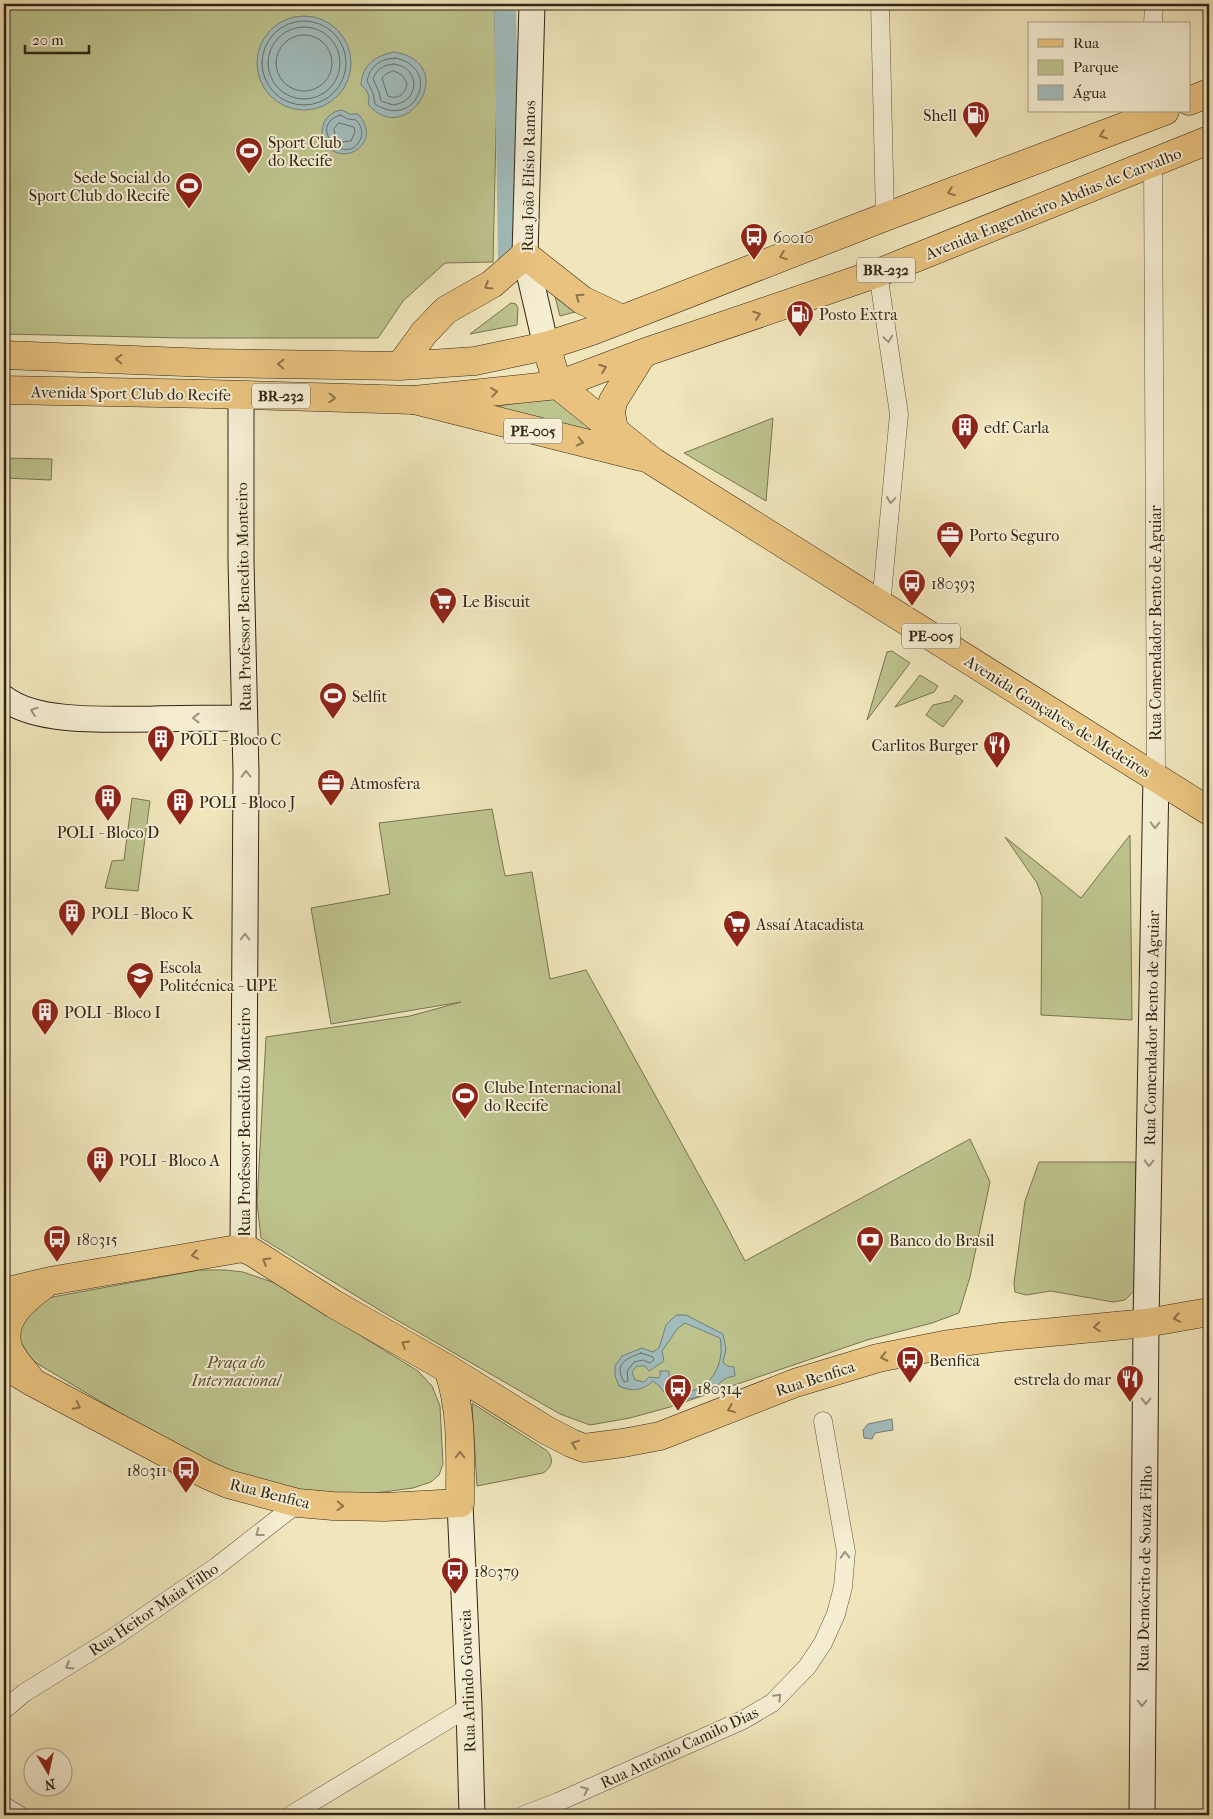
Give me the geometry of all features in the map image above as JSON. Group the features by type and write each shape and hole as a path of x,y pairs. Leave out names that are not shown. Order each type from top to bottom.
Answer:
{"main road":[{"path":"1190,101 1209,93"},
{"name":"BR-232","path":"546,346 622,320 1154,113"},
{"name":"Avenida Engenheiro Abdias de Carvalho","path":"558,385 643,353 878,273 1209,140"},
{"path":"400,366 424,333 446,310 492,284 525,255 582,300 622,320"},
{"path":"546,346 558,385"},
{"name":"Avenida Sport Club do Recife","path":"4,355 210,363 400,366 475,361 546,346"},
{"path":"614,430 611,413 614,401 643,353"},
{"name":"Avenida Gonçalves de Medeiros","path":"558,385 652,461 1209,811"},
{"name":"Avenida Sport Club do Recife","path":"4,390 414,400 558,385"},
{"name":"Avenida Gonçalves de Medeiros","path":"414,400 541,433 632,453 652,461"},
{"path":"4,1292 50,1281 243,1248"},
{"name":"Rua Benfica","path":"243,1248 334,1304 448,1369 546,1430 584,1448 660,1436 795,1383 878,1358 949,1344 1000,1337 1146,1323 1209,1312"},
{"path":"34,1383 10,1353 7,1347 5,1329 8,1320 19,1305 50,1281"},
{"name":"Rua Benfica","path":"4,1364 34,1383 228,1484 298,1503 333,1506 385,1507 460,1503"},
{"path":"448,1369 454,1386 460,1442 460,1503"},
{"path":"4,1372 34,1383"}],"street":[{"name":"Rua João Elísio Ramos","path":"532,4 525,255 546,346"},
{"path":"880,4 885,217"},
{"path":"1153,22 1154,4"},
{"name":"Rua Comendador Bento de Aguiar","path":"1146,1323 1156,777 1153,162"},
{"path":"878,273 899,414 881,605"},
{"name":"Rua Professor Benedito Monteiro","path":"241,395 241,551 246,774 243,1248"},
{"path":"4,698 42,714 93,719 244,718"},
{"name":"Rua Demócrito de Souza Filho","path":"1142,1815 1146,1323"},
{"name":"Rua Antônio Camilo Dias","path":"524,1815 567,1798 743,1720 772,1703 806,1666 823,1643 836,1614 843,1588 846,1552 823,1421"},
{"name":"Rua Heitor Maia Filho","path":"4,1710 24,1693 116,1636 216,1567 298,1503"},
{"name":"Rua Arlindo Gouveia","path":"460,1503 472,1815"},
{"name":"Rua Arlindo Gouveia","path":"419,1506 436,1512 452,1527 462,1546"},
{"path":"291,1815 469,1707"},
{"path":"4,1806 19,1815"}],"green space":[{"name":"Sport Club do Recife","path":"4,4 494,4 497,89 493,262 445,263 403,301 378,338 184,338 4,334"},
{"path":"552,285 586,309 560,316"},
{"path":"511,303 516,304 518,308 517,325 470,334"},
{"path":"552,396 622,441 484,409"},
{"path":"773,418 766,501 684,453"},
{"path":"4,458 52,459 51,480 4,478"},
{"path":"892,651 910,663 867,720 887,652"},
{"path":"920,675 938,686 934,692 895,707"},
{"path":"955,695 963,701 943,727 926,715 933,705 951,701"},
{"path":"132,798 150,801 138,891 105,888 112,861 124,860"},
{"name":"Clube Internacional do Recife","path":"492,809 505,876 532,872 550,979 586,970 745,1261 970,1139 990,1182 970,1277 959,1313 932,1323 867,1340 670,1407 630,1418 590,1425 560,1414 381,1311 261,1238 257,1203 266,1037 410,1016 461,1002 331,1024 311,908 390,894 379,823"},
{"path":"1130,835 1132,1020 1041,1015 1042,897 1037,883 1005,837 1081,898"},
{"path":"1039,1162 1136,1162 1135,1290 1125,1300 1113,1302 1051,1291 1026,1295 1015,1292 1014,1283 1025,1201"},
{"name":"Praça do Internacional","path":"200,1270 243,1272 275,1283 418,1371 432,1386 440,1406 443,1464 439,1475 431,1482 413,1488 361,1495 329,1496 233,1475 170,1443 28,1358 13,1335 36,1300"},
{"path":"472,1403 546,1450 551,1456 549,1468 543,1473 477,1486"}],"water":[{"path":"304,16 322,20 337,30 347,45 351,63 347,81 337,96 322,106 304,110 286,106 271,96 261,81 257,63 261,45 271,30 286,20"},
{"path":"395,52 415,60 424,72 426,86 421,100 410,111 397,117 383,116 368,104 368,93 361,85 362,78 367,67 376,58"},
{"path":"342,110 350,114 358,114 365,125 366,135 363,143 357,150 340,154 331,150 324,141 322,128 328,117"},
{"path":"676,1315 686,1315 723,1334 726,1349 723,1362 727,1366 734,1367 735,1376 723,1380 712,1390 685,1400 670,1399 653,1381 637,1390 619,1386 615,1376 615,1366 622,1356 642,1348 653,1352 659,1348 666,1325","holes":["685,1323 720,1338 720,1360 717,1370 704,1385 696,1390 674,1392 669,1386 669,1371 660,1371 658,1378 649,1377 644,1382 635,1380 632,1372 637,1366 645,1366 649,1371 664,1361 662,1351 678,1328"]},
{"path":"892,1419 893,1430 875,1433 872,1439 864,1438 863,1430 868,1424"}],"waterway":[{"path":"505,4 509,259"}],"place":[{"name":"Shell","path":"976,139"},
{"name":"Sport Club do Recife","path":"249,175"},
{"name":"Sede Social do Sport Club do Recife","path":"189,210"},
{"name":"60010","path":"754,261"},
{"name":"Posto Extra","path":"800,338"},
{"name":"edf. Carla","path":"965,451"},
{"name":"Porto Seguro","path":"950,559"},
{"name":"180393","path":"912,607"},
{"name":"Le Biscuit","path":"443,625"},
{"name":"Selfit","path":"333,720"},
{"name":"POLI - Bloco C","path":"161,763"},
{"name":"Carlitos Burger","path":"997,769"},
{"name":"Atmosfera","path":"331,807"},
{"name":"POLI - Bloco D","path":"108,822"},
{"name":"POLI - Bloco J","path":"180,826"},
{"name":"POLI - Bloco K","path":"72,937"},
{"name":"Assaí Atacadista","path":"737,948"},
{"name":"Escola Politécnica - UPE","path":"140,1000"},
{"name":"POLI - Bloco I","path":"45,1036"},
{"name":"Clube Internacional do Recife","path":"465,1120"},
{"name":"POLI - Bloco A","path":"100,1184"},
{"name":"180315","path":"57,1263"},
{"name":"Banco do Brasil","path":"870,1264"},
{"name":"Benfica","path":"910,1384"},
{"name":"estrela do mar","path":"1130,1403"},
{"name":"180314","path":"678,1412"},
{"name":"180311","path":"186,1494"},
{"name":"180379","path":"455,1595"}]}
